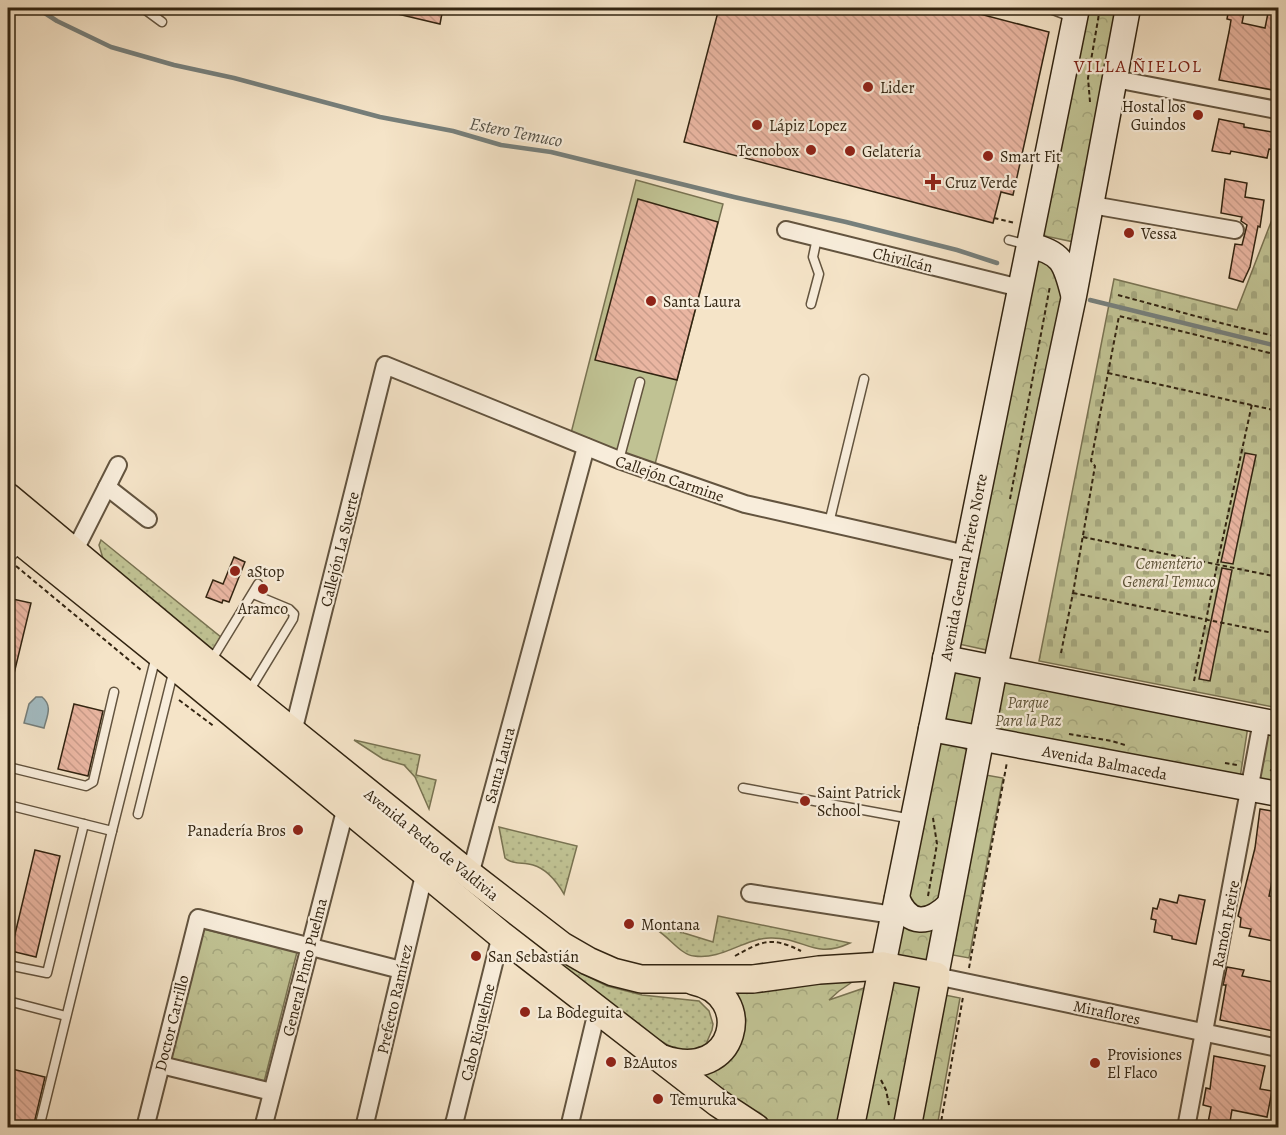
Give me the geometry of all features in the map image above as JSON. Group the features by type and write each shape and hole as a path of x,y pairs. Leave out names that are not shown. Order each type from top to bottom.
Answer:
{"main road":[{"name":"Avenida Pedro de Valdivia","path":"8,497 209,665 470,875 562,946 588,961 613,972 641,979 753,979 819,970 883,966 936,976"},
{"name":"Avenida Pedro de Valdivia","path":"13,545 166,659 501,935 597,1011 718,1103 756,1128"},
{"path":"346,807 364,800 379,802"},
{"name":"Avenida General Prieto Norte","path":"850,1128 883,966"},
{"path":"907,1128 936,976"},
{"path":"662,1059 694,1064 710,1059 717,1054 730,1032 730,1012 722,996 702,983 688,980"}],"street":[{"path":"936,976 995,668 1074,296 1128,8"},
{"name":"Avenida General Prieto Norte","path":"883,966 895,907 922,814 931,729 1020,288 1019,242 1076,13"},
{"path":"1115,79 1277,110"},
{"path":"1092,205 1235,230"},
{"name":"Chivilcán","path":"786,230 1020,288"},
{"path":"1019,242 1050,251 1058,256 1066,268 1074,296"},
{"name":"Callejón Carmine","path":"385,365 619,460 745,504 966,554"},
{"name":"Callejón La Suerte","path":"293,732 385,365"},
{"name":"Santa Laura","path":"470,875 586,447"},
{"path":"74,552 118,465"},
{"path":"107,487 148,519"},
{"path":"945,658 1270,722"},
{"name":"Ramón Freire","path":"1186,1128 1250,789 1270,722"},
{"name":"Avenida Balmaceda","path":"931,729 1278,794"},
{"name":"General Pinto Puelma","path":"263,1128 346,807"},
{"name":"Prefecto Ramírez","path":"364,1128 425,871"},
{"path":"750,893 895,907 901,908 909,916 924,920 938,915 949,905"},
{"name":"Doctor Carrillo","path":"145,1128 198,918 309,947"},
{"name":"Cabo Riquelme","path":"452,1128 501,935"},
{"path":"309,947 401,970"},
{"name":"Miraflores","path":"936,976 1278,1048"},
{"path":"569,1128 597,1011"},
{"path":"161,1065 272,1092"}],"lane":[{"path":"143,8 162,22"},
{"path":"1048,8 1076,13"},
{"path":"811,303 819,274 813,257 817,238"},
{"path":"829,523 864,379"},
{"path":"619,460 640,382"},
{"path":"209,665 258,584"},
{"path":"247,695 294,614 289,609 253,594"},
{"path":"138,814 166,659"},
{"path":"39,1128 112,831 166,659"},
{"path":"8,767 86,786 90,785 93,782 114,692"},
{"path":"743,788 922,814"},
{"path":"8,805 112,831"},
{"path":"8,965 47,973 84,824"},
{"path":"8,1001 66,1016"}],"path":[{"path":"1091,108 1088,78 1100,8"},
{"path":"994,218 1009,221"},
{"path":"1009,505 1051,281"},
{"path":"1118,294 1278,337"},
{"path":"1060,653 1083,537 1095,466 1091,461 1119,316 1278,355"},
{"path":"1108,373 1278,411"},
{"path":"1274,409 1278,388"},
{"path":"1194,681 1252,404"},
{"path":"1083,537 1278,577"},
{"path":"1073,593 1278,634"},
{"path":"940,1128 1010,744"},
{"path":"1269,770 1278,772"},
{"path":"922,814 937,844 924,920"},
{"path":"735,956 759,943 774,941 787,944 806,954"}],"green space":[{"path":"1086,8 1123,8 1074,242 1040,235"},
{"name":"Santa Laura","path":"636,180 723,204 654,468 570,437"},
{"name":"Cementerio General Temuco","path":"1278,204 1278,708 1039,661 1114,279 1237,310"},
{"path":"1036,252 1066,275 996,652 954,643"},
{"path":"101,540 222,638 212,654 104,562 99,545"},
{"path":"950,667 991,676 980,730 938,722"},
{"name":"Parque Para la Paz","path":"999,674 1248,726 1240,778 990,728"},
{"path":"1268,724 1278,726 1278,792 1257,788"},
{"path":"354,740 420,755 416,775 436,780 429,809 415,777 404,765 383,759"},
{"path":"937,742 962,747 975,755 933,968 891,959"},
{"path":"980,774 1003,778 969,958 947,954"},
{"path":"499,827 577,846 564,894 543,870 533,865 511,862 505,858"},
{"path":"718,916 850,943 838,948 818,949 792,941 770,938 750,942 714,955 694,956 684,952 657,930 658,925 713,942"},
{"path":"497,923 528,935 579,972 607,986 642,995 699,1001 709,1011 713,1024 706,1044 702,1049 685,1055 635,1026"},
{"path":"203,929 297,952 264,1082 170,1059"},
{"path":"864,974 829,1000 873,985 844,1127 771,1127 751,1114 701,1073 727,1061 740,1045 738,1017 727,989"},
{"path":"888,977 929,986 901,1127 858,1128"},
{"path":"940,994 960,998 937,1127 916,1128"}],"water":[{"path":"36,697 42,697 47,704 48,711 44,728 24,723 29,704"}],"building":[{"path":"390,8 443,8 440,24 389,12"},
{"name":"Lider","path":"719,8 957,8 1049,32 1013,195 1001,192 993,223 684,142"},
{"path":"1229,8 1245,8 1242,23 1265,28 1269,8 1278,8 1278,91 1219,80 1231,20 1227,19"},
{"path":"1219,119 1244,124 1244,127 1278,133 1278,150 1269,149 1267,158 1231,151 1230,154 1212,151"},
{"path":"1225,179 1247,183 1245,197 1264,200 1250,267 1243,282 1229,278 1235,244 1242,245 1247,225 1241,221 1242,217 1221,213"},
{"path":"638,199 718,222 677,380 595,360"},
{"path":"1245,453 1256,455 1233,564 1221,562"},
{"name":"aStop","path":"234,557 245,562 229,602 223,600 222,603 206,597 213,580 223,584"},
{"path":"1222,568 1232,570 1210,681 1199,679"},
{"path":"8,598 31,603 12,682 8,682"},
{"path":"74,704 103,711 88,776 58,769"},
{"path":"1260,809 1278,812 1278,867 1275,867 1269,896 1278,897 1278,942 1249,936 1251,929 1240,927 1241,918 1238,916 1255,848"},
{"path":"35,850 60,856 36,957 11,951"},
{"path":"1179,895 1205,900 1196,944 1154,932 1156,920 1151,919 1153,908 1157,909 1160,899 1177,903"},
{"path":"1227,967 1244,970 1242,976 1278,983 1278,1032 1220,1020"},
{"path":"1214,1056 1265,1066 1260,1089 1272,1091 1267,1117 1232,1110 1229,1128 1207,1128 1211,1107 1203,1105 1206,1088 1210,1089"},
{"path":"8,1068 45,1077 33,1128 8,1128"}],"waterway":[{"name":"Estero Temuco","path":"37,8 57,21 111,47 174,65 234,78 380,117 453,131 501,145 551,152 846,222 957,250 997,263"},
{"path":"1090,300 1277,346"}],"place":[{"name":"Lider","path":"868,87"},
{"name":"Hostal los Guindos","path":"1198,115"},
{"name":"Lápiz Lopez","path":"757,125"},
{"name":"Tecnobox","path":"811,150"},
{"name":"Gelatería","path":"850,151"},
{"name":"Smart Fit","path":"988,156"},
{"name":"Cruz Verde","path":"933,182"},
{"name":"Vessa","path":"1129,233"},
{"name":"Santa Laura","path":"651,301"},
{"name":"aStop","path":"235,571"},
{"name":"Aramco","path":"263,589"},
{"name":"Saint Patrick School","path":"805,801"},
{"name":"Panadería Bros","path":"298,830"},
{"name":"Montana","path":"629,924"},
{"name":"San Sebastián","path":"476,956"},
{"name":"La Bodeguita","path":"525,1012"},
{"name":"B2Autos","path":"611,1062"},
{"name":"Provisiones El Flaco","path":"1095,1063"},
{"name":"Temuruka","path":"658,1099"}],"district":[{"name":"VILLA ÑIELOL","path":"1138,66"}]}
